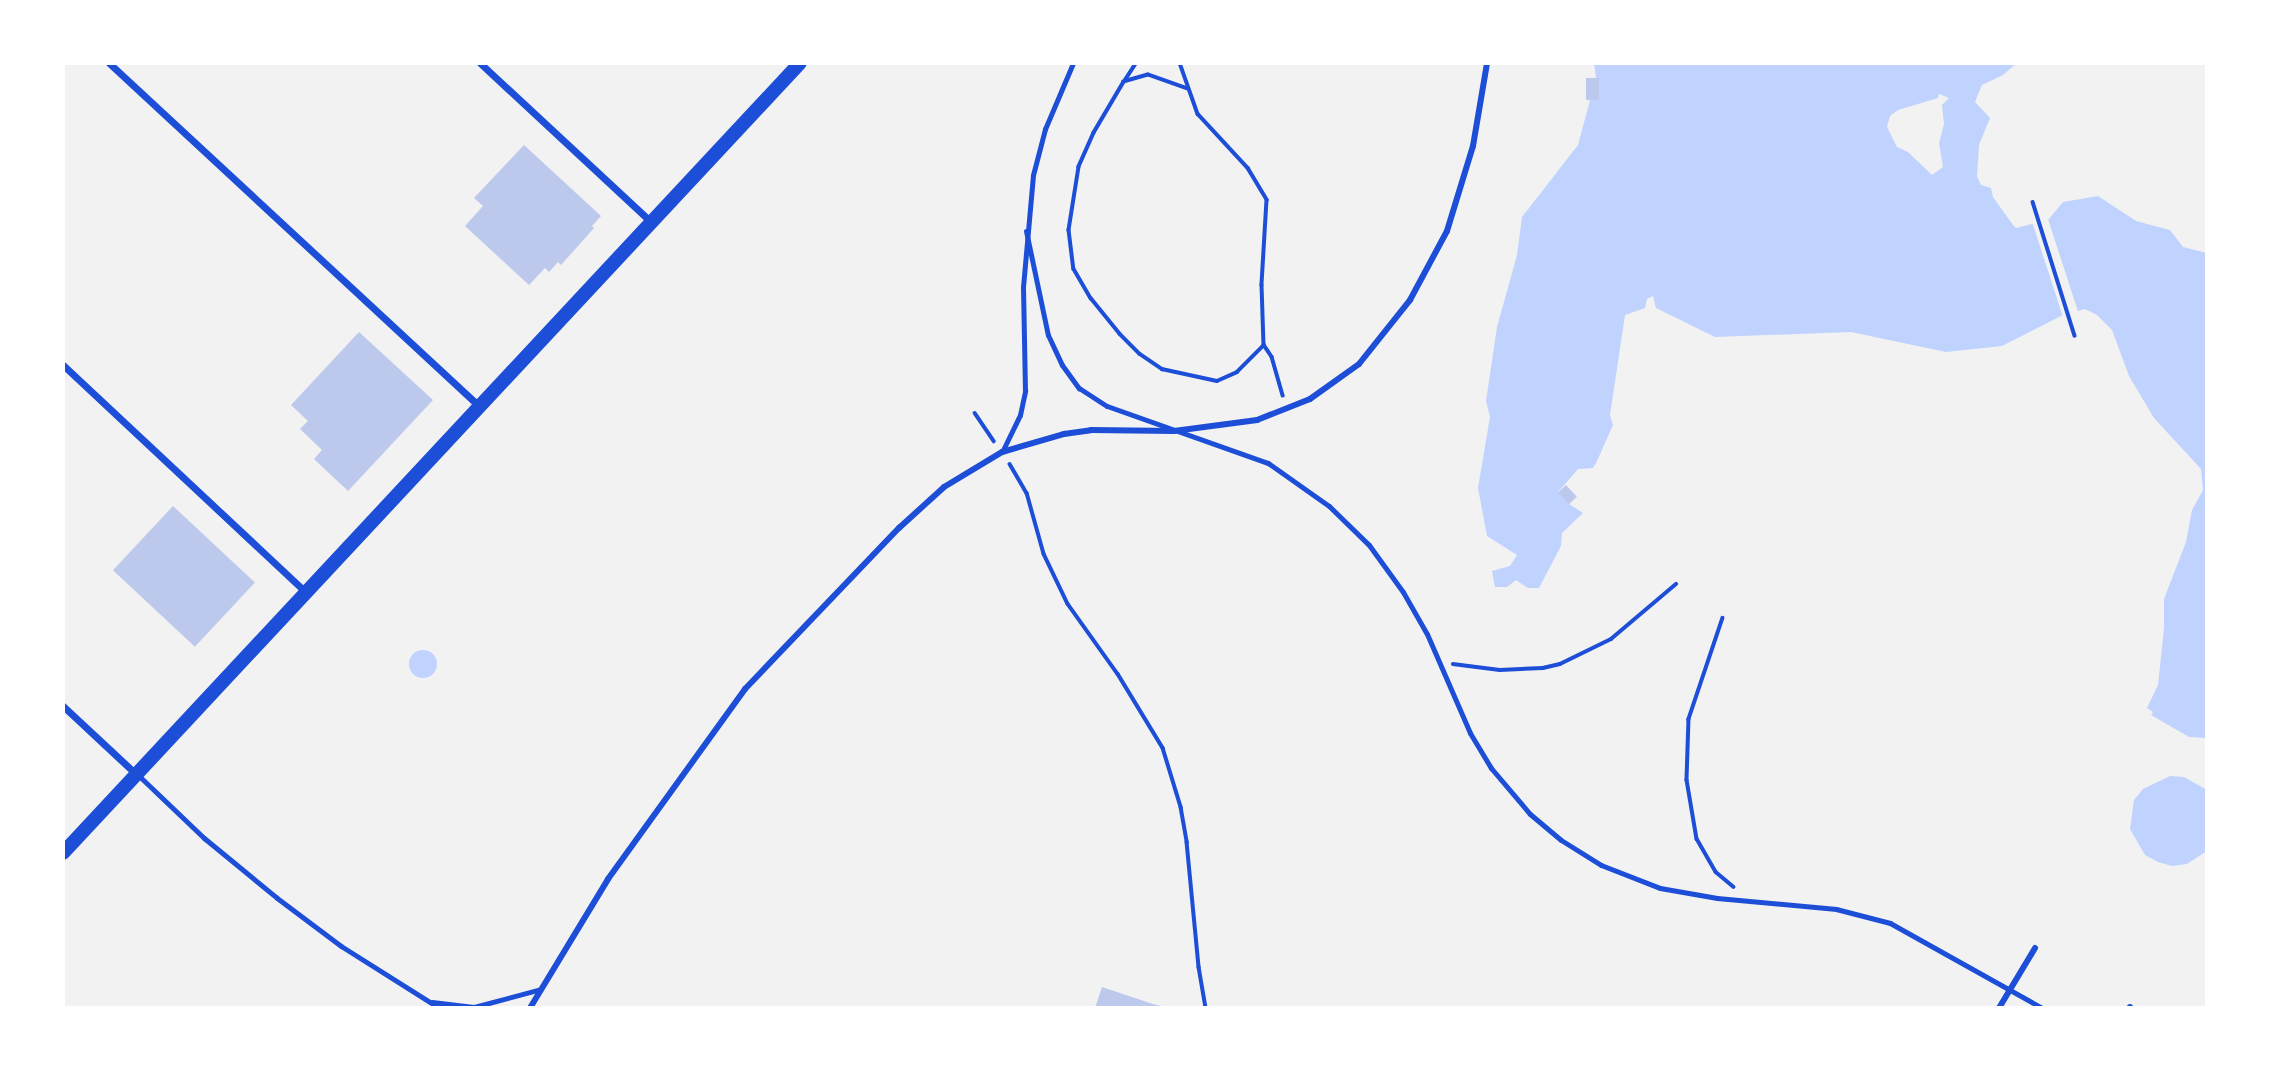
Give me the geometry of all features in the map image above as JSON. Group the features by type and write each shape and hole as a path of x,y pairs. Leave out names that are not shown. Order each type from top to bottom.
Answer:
{"main road":[{"path":"63,853 800,63"}],"street":[{"path":"109,63 480,406"},
{"path":"480,63 651,222"},
{"path":"530,1008 608,879 745,689 912,514 963,473 1002,452 1039,440 1091,430 1174,430 1237,424 1286,409 1327,390 1376,345 1423,280 1447,231 1473,146 1487,63"},
{"path":"63,365 307,593"},
{"path":"63,706 137,774"},
{"path":"1999,1008 2035,948"}],"lane":[{"path":"1002,452 1020,415 1025,391 1023,287 1026,231 1038,154 1073,63"},
{"path":"1026,231 1044,323 1054,349 1071,379 1096,400 1268,463 1329,506 1386,566 1416,615 1440,662 1470,733 1491,768 1530,814 1561,840 1601,865 1642,882 1680,892 1836,909 1890,923 2042,1008"},
{"path":"137,774 204,838 261,885 370,965 439,1008"},
{"path":"429,1001 474,1007 541,989"}],"path":[{"path":"1136,63 1079,167 1069,230 1070,254 1081,283 1140,354 1173,373 1217,381 1228,378 1264,345"},
{"path":"1180,63 1198,114 1248,167 1267,200 1262,285 1264,345 1272,357 1283,395"},
{"path":"1124,82 1148,75 1188,89"},
{"path":"2034,202 2075,336"},
{"path":"1020,477 1057,583 1079,621 1118,674 1163,748 1185,830 1199,967 1206,1008"},
{"path":"1440,662 1500,670 1543,668 1560,664 1611,639 1676,584"},
{"path":"1723,618 1689,719 1687,780 1697,838 1704,854 1716,872 1752,901"}],"water":[{"path":"1594,63 2017,63 2003,75 1982,85 1975,102 1990,118 1979,145 1977,176 1981,185 1991,188 1993,197 2016,228 2048,220 2063,202 2098,196 2136,221 2170,230 2183,247 2207,253 2207,738 2189,737 2151,715 2153,712 2147,708 2158,685 2164,599 2186,542 2192,510 2203,490 2201,469 2154,418 2129,376 2112,330 2097,315 2085,309 2061,316 2002,346 1946,352 1851,332 1715,337 1656,308 1653,296 1647,299 1645,308 1625,315 1610,415 1613,425 1597,461 1593,468 1578,469 1558,492 1569,504 1583,513 1562,533 1561,546 1539,588 1528,588 1516,580 1507,587 1495,587 1492,571 1510,566 1517,555 1487,536 1478,488 1490,417 1486,401 1497,327 1517,255 1522,217 1578,145 1596,78","holes":["1939,94 1949,98 1942,105 1944,124 1939,143 1943,167 1932,175 1908,152 1897,147 1887,127 1890,116 1898,110 1938,98"]},
{"path":"423,650 433,654 437,664 433,674 423,678 413,674 409,664 413,654"},
{"path":"2170,776 2184,777 2207,790 2207,851 2187,864 2172,866 2145,855 2130,829 2134,800 2143,789"}],"pier":[{"path":"2047,216 2079,314 2064,319 2032,221"}],"building":[{"path":"1586,78 1599,78 1599,100 1586,100"},
{"path":"524,145 601,216 592,226 594,228 561,265 558,262 549,272 545,268 529,285 465,226 483,206 474,198"},
{"path":"359,332 433,400 348,491 314,459 322,450 300,429 308,421 291,405"},
{"path":"1566,485 1577,497 1569,504 1558,493"},
{"path":"173,506 255,582 195,647 113,570"},
{"path":"1102,987 1153,1004 1169,1008 1095,1008"}]}
